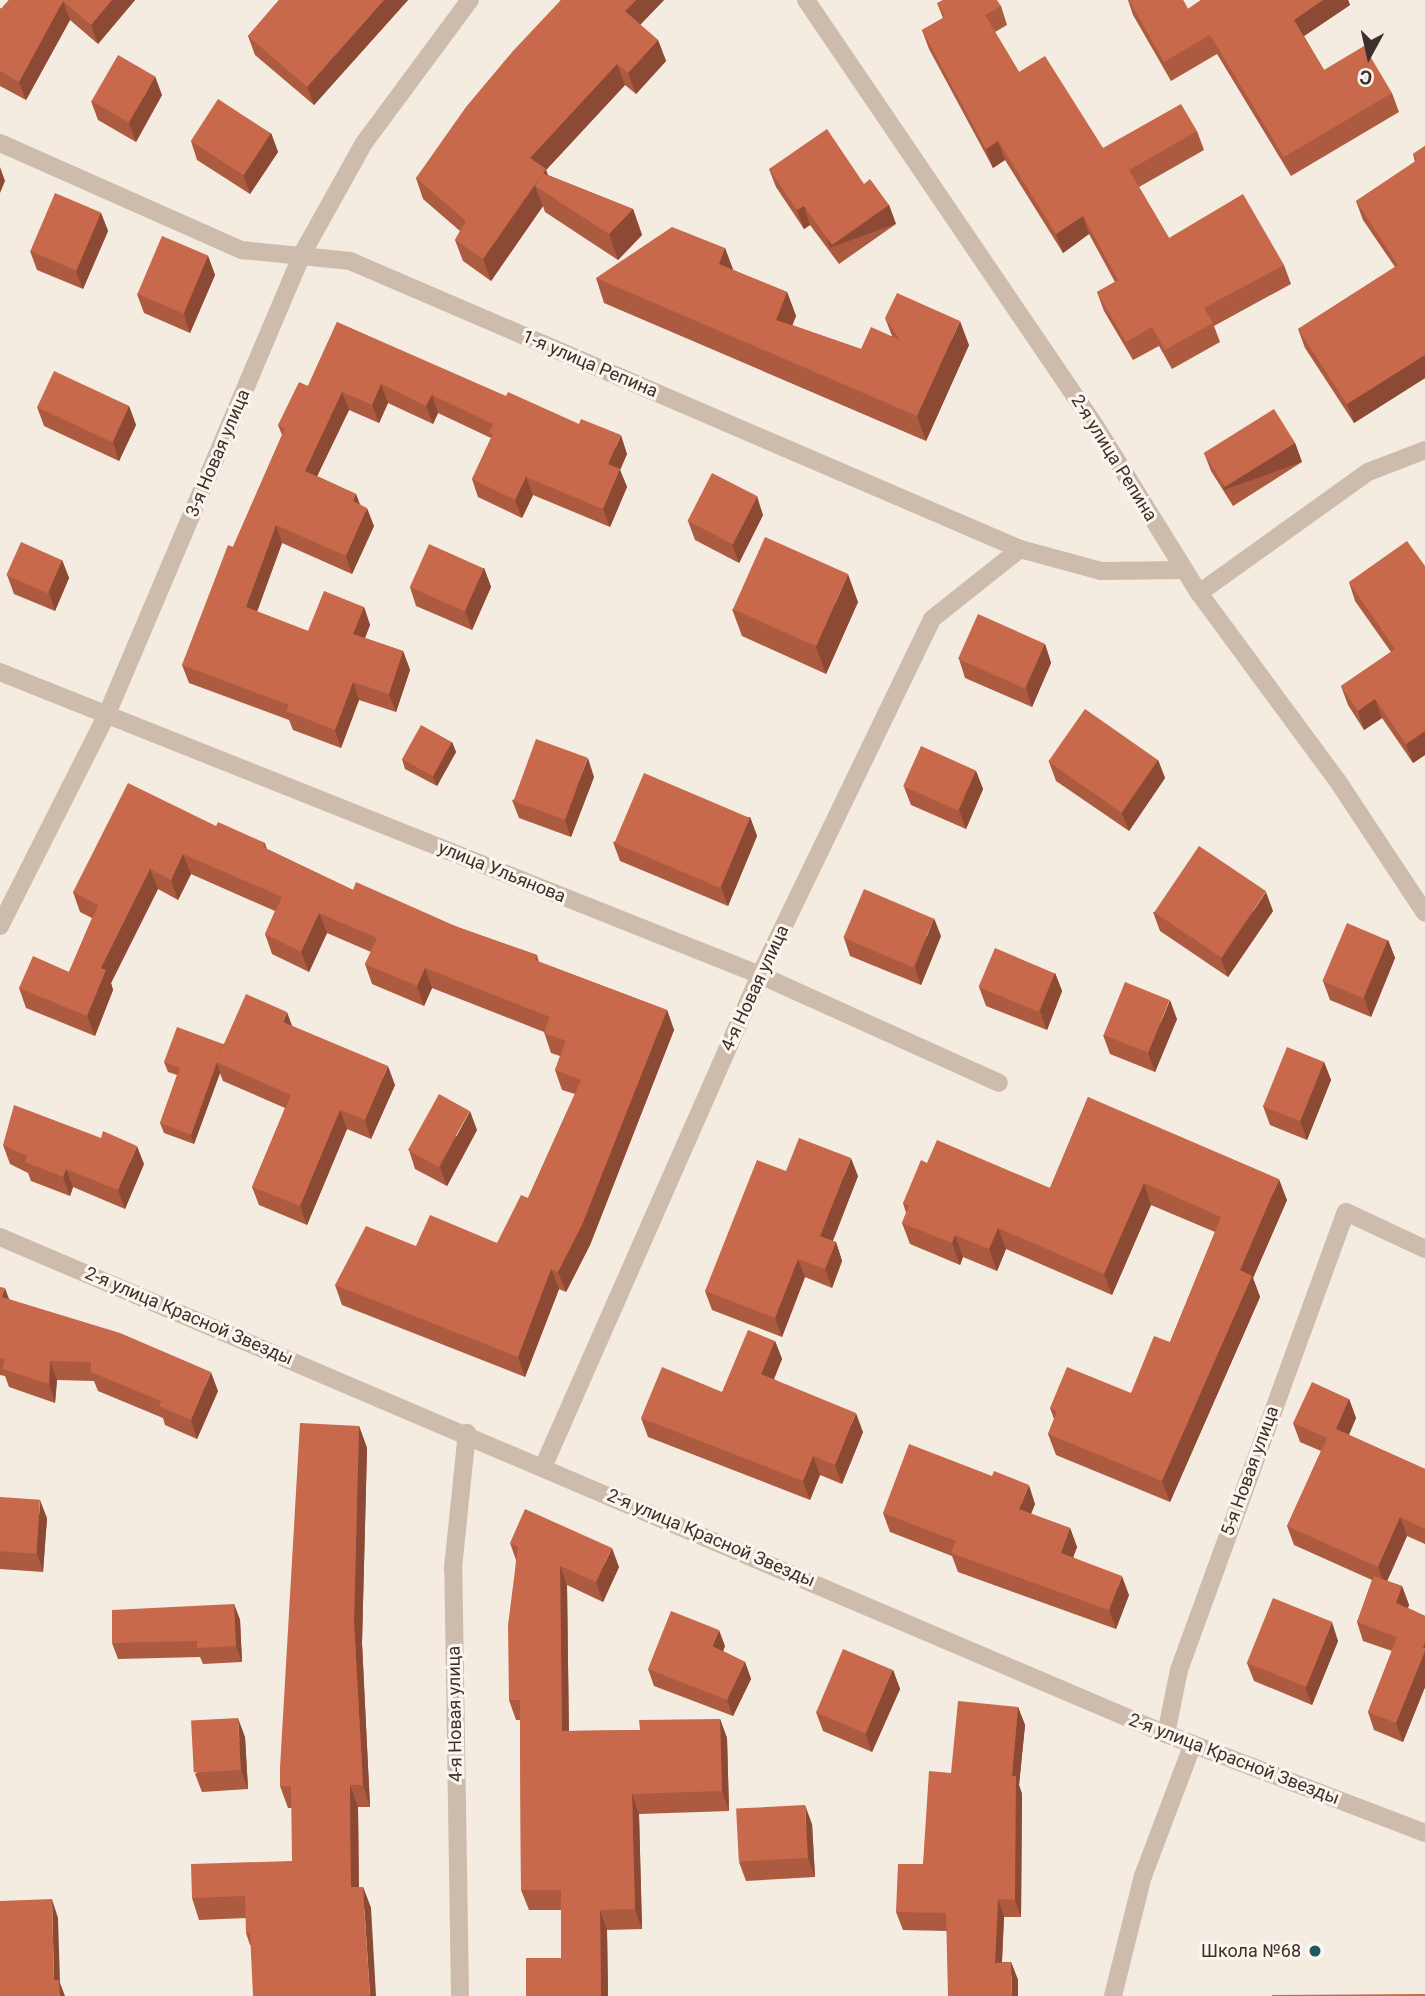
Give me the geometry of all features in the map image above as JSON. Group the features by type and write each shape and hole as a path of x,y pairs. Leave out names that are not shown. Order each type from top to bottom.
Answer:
{"street":[{"name":"3-я Новая улица","path":"0,926 107,714 301,256 364,143 470,0"},
{"name":"2-я улица Репина","path":"806,0 1096,427 1199,593 1338,780 1425,913"},
{"name":"1-я улица Репина","path":"0,143 242,250 350,261 1020,549 1101,570 1184,570"},
{"path":"1199,593 1368,472 1425,450"},
{"name":"4-я Новая улица","path":"544,1465 760,975 932,619 1020,549"},
{"name":"улица Ульянова","path":"0,672 760,975 999,1083"},
{"name":"5-я Новая улица","path":"1166,1734 1178,1670 1346,1212 1425,1249"},
{"name":"2-я улица Красной Звезды","path":"0,1237 544,1465 1166,1734 1425,1833"},
{"name":"4-я Новая улица","path":"460,1996 453,1568 467,1433"},
{"path":"1113,1996 1143,1877 1192,1744"}],"building":[{"path":"9,0 112,0 91,25 63,1 19,82 0,71 0,8"},
{"path":"279,0 384,0 307,87 248,36"},
{"path":"561,0 636,0 625,11 658,40 628,73 617,64 530,158 546,169 483,259 455,240 466,221 416,178 466,107"},
{"path":"943,0 997,0 1001,6 985,15 1019,72 1045,56 1103,148 1181,104 1197,131 1129,170 1169,238 1243,194 1284,265 1204,308 1213,323 1165,350 1152,327 1126,342 1097,292 1118,280 1083,216 1056,234 998,141 986,149 922,30 945,17 937,3"},
{"path":"1129,0 1183,0 1188,9 1201,0 1323,0 1294,20 1324,70 1364,46 1392,93 1284,157 1210,35 1164,62"},
{"path":"118,55 155,76 129,122 92,101"},
{"path":"218,99 271,133 244,175 191,141"},
{"path":"827,129 864,184 870,179 889,205 832,245 804,206 797,210 769,169"},
{"path":"1425,146 1425,355 1347,404 1298,329 1398,265 1356,201 1417,160 1413,154"},
{"path":"542,173 633,209 609,234 535,186"},
{"path":"55,193 101,213 76,271 30,251"},
{"path":"672,227 725,248 719,264 787,292 776,320 861,349 871,327 900,340 885,318 897,293 960,321 917,416 596,278"},
{"path":"162,236 208,256 183,314 137,294"},
{"path":"337,322 506,396 508,392 579,424 581,419 621,435 608,464 620,469 603,509 526,477 515,500 472,479 493,434 489,433 493,424 432,395 437,384 426,406 381,384 372,405 342,392 305,471 356,494 353,501 367,508 346,556 276,525 246,607 308,631 324,591 364,607 353,634 403,651 389,694 353,682 335,730 286,711 289,705 182,665 228,545 233,547 285,428 278,425 299,382 308,386"},
{"path":"54,371 129,406 112,442 37,407"},
{"path":"1274,409 1295,443 1225,487 1204,453"},
{"path":"712,473 757,496 733,544 687,521"},
{"path":"765,537 848,574 816,646 733,609"},
{"path":"1407,541 1425,566 1425,731 1406,744 1375,699 1358,711 1341,686 1395,649 1349,582"},
{"path":"21,542 62,560 47,593 6,575"},
{"path":"429,544 484,568 465,611 410,587"},
{"path":"978,614 1045,644 1025,688 958,659"},
{"path":"1085,709 1158,760 1121,812 1048,761"},
{"path":"421,725 452,742 433,776 402,759"},
{"path":"536,739 588,758 565,820 513,801"},
{"path":"921,746 976,770 958,811 903,786"},
{"path":"644,773 750,818 720,888 614,843"},
{"path":"128,783 216,826 218,822 265,843 263,847 353,890 356,882 462,929 537,955 535,960 667,1010 582,1225 558,1272 551,1269 518,1357 335,1285 366,1226 416,1246 430,1215 497,1243 521,1195 528,1198 581,1080 555,1070 566,1041 544,1033 550,1017 425,968 417,986 365,964 377,938 319,913 301,952 265,934 282,897 183,854 171,880 150,869 101,968 106,970 87,1016 19,988 33,956 69,972 98,905 73,892"},
{"path":"1199,846 1266,891 1221,958 1154,912"},
{"path":"864,889 934,919 913,967 843,938"},
{"path":"1347,923 1388,940 1363,998 1322,981"},
{"path":"995,948 1055,973 1038,1012 979,987"},
{"path":"1125,982 1170,1000 1148,1053 1104,1035"},
{"path":"246,994 287,1012 283,1022 388,1066 365,1120 340,1110 300,1206 252,1187 291,1095 216,1062"},
{"path":"177,1027 223,1044 191,1135 160,1123 180,1068 164,1062"},
{"path":"1287,1047 1324,1062 1300,1121 1263,1106"},
{"path":"439,1094 470,1111 439,1167 408,1150"},
{"path":"1088,1097 1279,1179 1240,1270 1252,1276 1162,1481 1048,1434 1057,1411 1050,1408 1067,1367 1131,1393 1154,1336 1170,1342 1221,1217 1144,1183 1104,1274 998,1228 989,1249 955,1235 952,1243 902,1223 909,1206 903,1203 921,1160 927,1163 937,1140 1050,1188"},
{"path":"14,1105 101,1138 103,1131 137,1146 118,1190 66,1169 63,1177 25,1162 27,1156 3,1145"},
{"path":"799,1138 851,1158 820,1236 836,1242 825,1269 798,1259 775,1318 705,1291 757,1160 786,1171"},
{"path":"0,1287 5,1288 2,1297 120,1333 211,1372 191,1420 159,1406 161,1401 91,1372 91,1362 50,1361 49,1384 2,1369 5,1359 0,1358"},
{"path":"748,1330 775,1341 761,1374 856,1413 835,1465 813,1456 803,1481 641,1418 662,1367 722,1392"},
{"path":"1312,1382 1349,1399 1336,1429 1425,1469 1425,1529 1400,1517 1378,1567 1287,1526 1327,1438 1293,1423"},
{"path":"300,1423 359,1426 354,1621 363,1785 350,1785 351,1887 363,1887 370,1996 253,1996 245,1896 192,1898 191,1864 292,1861 291,1786 280,1786 280,1768"},
{"path":"909,1444 992,1476 994,1471 1029,1485 1019,1509 1070,1528 1061,1553 1122,1576 1109,1610 951,1553 956,1541 883,1513"},
{"path":"0,1497 40,1500 36,1554 0,1551"},
{"path":"525,1509 612,1548 596,1582 560,1566 562,1731 640,1730 639,1720 720,1719 722,1791 632,1794 635,1909 600,1910 601,1996 526,1996 526,1958 561,1958 561,1890 521,1890 520,1700 509,1700 508,1625 518,1547 510,1543"},
{"path":"1374,1576 1402,1586 1396,1603 1425,1616 1423,1647 1357,1622"},
{"path":"1273,1598 1332,1622 1306,1687 1247,1663"},
{"path":"234,1604 236,1646 197,1648 197,1641 112,1643 112,1610"},
{"path":"671,1611 719,1630 712,1646 745,1662 727,1700 648,1669"},
{"path":"1397,1637 1425,1648 1425,1651 1396,1723 1368,1712"},
{"path":"843,1649 893,1670 866,1734 816,1713"},
{"path":"958,1701 1018,1707 1012,1776 1016,1776 1015,1900 998,1899 995,1963 1011,1962 1012,1996 948,1996 946,1913 896,1912 898,1864 923,1864 929,1771 951,1773"},
{"path":"238,1718 241,1770 194,1772 191,1720"},
{"path":"805,1805 808,1858 739,1862 736,1809"},
{"path":"52,1899 54,1980 59,1980 60,1996 0,1996 0,1901"},
{"path":"1272,1995 1425,1996 1272,1996"}],"place":[{"name":"Школа №68","path":"1315,1951"}]}
